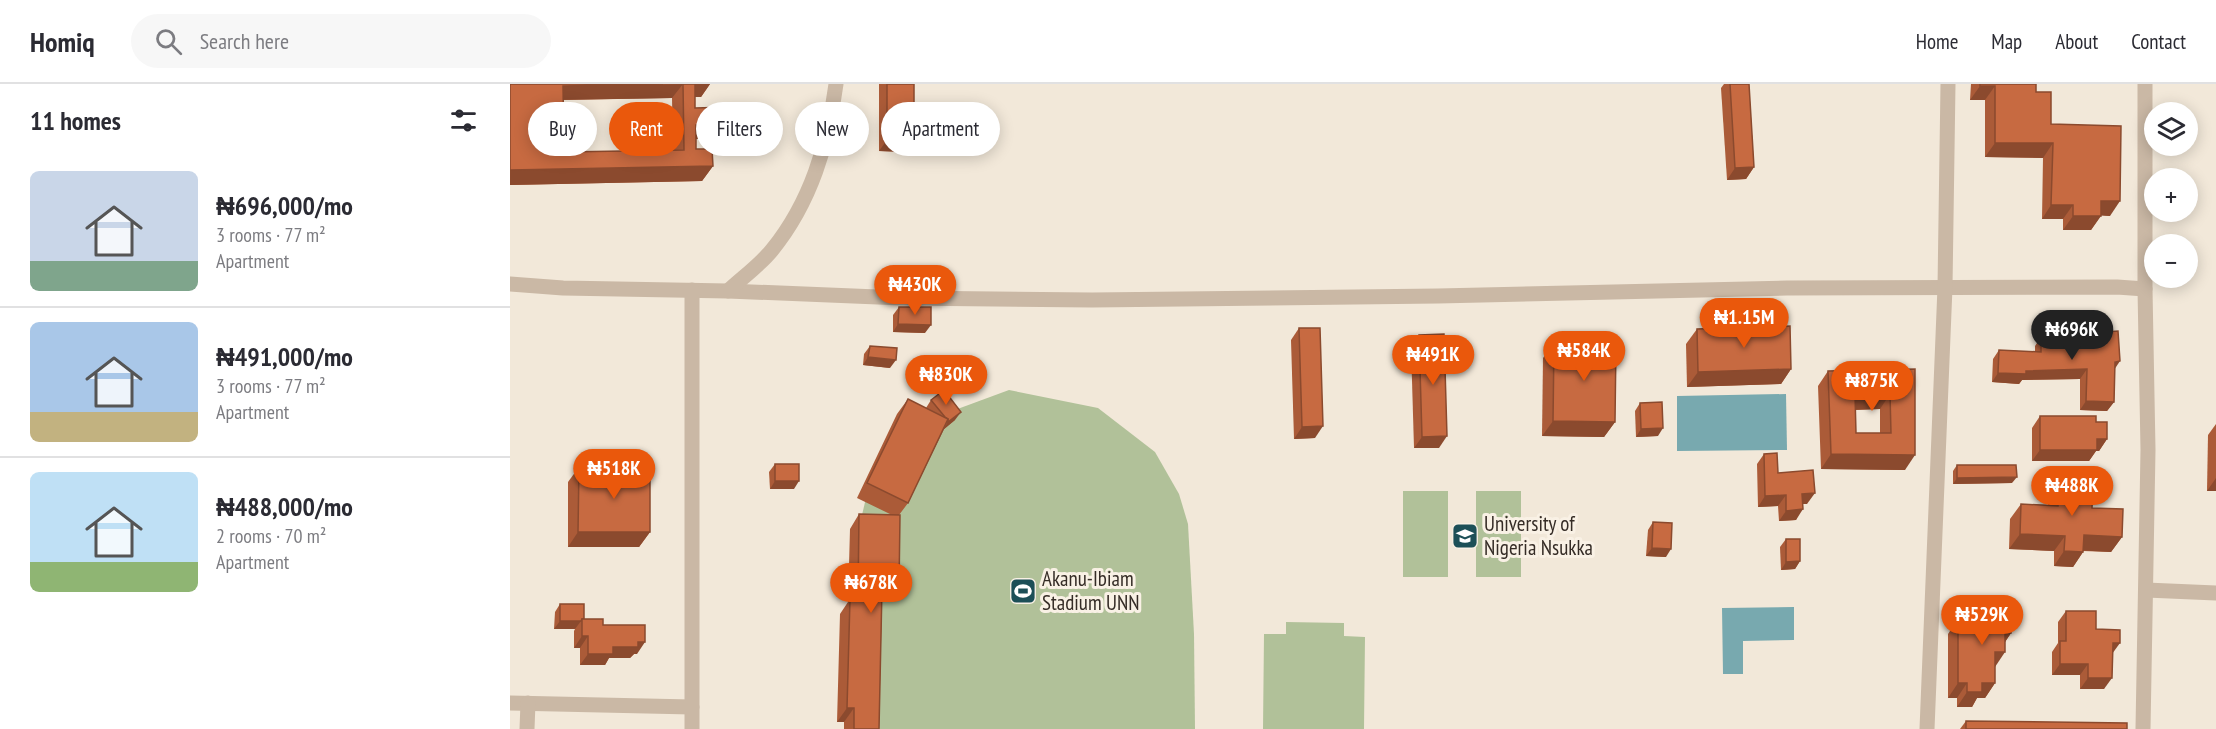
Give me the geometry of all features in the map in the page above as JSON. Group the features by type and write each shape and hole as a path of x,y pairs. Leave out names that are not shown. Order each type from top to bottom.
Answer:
{"street":[{"path":"728,291 771,251 798,214 819,166 832,116 836,84"},
{"path":"1927,729 1945,287 1948,84"},
{"path":"2143,729 2148,450 2145,84"},
{"path":"510,284 563,288 728,291 902,298 1092,300 1945,287 2145,289"},
{"path":"692,290 692,729"},
{"path":"2146,590 2216,593"},
{"path":"510,703 692,707"},
{"path":"527,729 528,704"}],"green space":[{"name":"Akanu-Ibiam Stadium UNN","path":"1009,390 1098,408 1155,452 1179,494 1188,524 1194,634 1195,729 854,729 854,549 870,481 925,421"},
{"path":"1403,491 1448,491 1448,577 1403,577"},
{"path":"1476,491 1521,491 1521,577 1476,577"},
{"path":"1286,622 1344,623 1344,636 1365,637 1364,729 1263,729 1264,634 1286,634"}],"water":[{"path":"1786,394 1787,450 1677,451 1677,396"},
{"path":"1794,607 1794,640 1743,641 1743,674 1723,674 1722,608"}],"building":[{"path":"510,84 663,84 563,86 563,102 528,102 528,156 597,156 597,151 609,151 609,156 684,156 683,84 695,84 696,156 712,156 713,166 510,170"},
{"path":"887,84 914,84 914,102 887,102"},
{"path":"1730,84 1749,84 1754,167 1735,168"},
{"path":"1980,84 2036,84 2036,92 2051,92 2051,124 2121,126 2120,201 2101,201 2101,216 2073,216 2073,205 2051,205 2053,143 1995,143 1995,86 1980,86"},
{"path":"899,307 931,307 931,325 898,324"},
{"path":"1790,326 1791,369 1698,372 1697,329"},
{"path":"1299,328 1320,328 1323,426 1302,427"},
{"path":"2118,331 2120,361 2115,362 2114,402 2086,401 2087,369 2026,371 2026,374 1998,373 1999,350 2041,352 2041,337 2091,336 2091,333"},
{"path":"1444,334 1447,436 1422,437 1419,335"},
{"path":"1554,343 1616,344 1615,422 1553,421"},
{"path":"870,346 897,348 896,360 868,357"},
{"path":"1915,369 1915,455 1831,454 1828,371","holes":["1890,394 1891,433 1856,433 1855,395"]},
{"path":"944,390 961,412 948,422 948,419 931,400"},
{"path":"908,399 948,419 908,503 867,483"},
{"path":"1662,402 1663,428 1641,429 1640,403"},
{"path":"2040,416 2096,416 2096,422 2107,422 2107,439 2097,439 2097,450 2040,450"},
{"path":"1777,453 1778,473 1813,470 1815,493 1802,494 1803,509 1786,511 1786,495 1765,496 1764,454"},
{"path":"775,464 799,464 799,481 775,481"},
{"path":"1957,465 2016,465 2017,477 1957,478"},
{"path":"579,467 650,467 650,532 578,532"},
{"path":"2059,481 2093,483 2092,508 2123,509 2122,537 2084,535 2083,552 2064,551 2065,536 2020,534 2021,504 2058,506"},
{"path":"859,514 900,515 899,588 882,588 879,729 854,729 854,708 847,708 850,599 858,600"},
{"path":"1653,522 1672,523 1671,549 1652,548"},
{"path":"1786,539 1800,539 1800,561 1786,562"},
{"path":"560,604 584,604 584,619 560,621"},
{"path":"1977,607 2011,607 2011,633 2005,633 2005,652 1995,652 1995,683 1982,683 1982,692 1967,692 1967,683 1958,683 1958,619 1977,619"},
{"path":"2066,611 2096,611 2096,629 2120,630 2120,643 2113,643 2112,678 2088,678 2088,664 2060,664 2060,641 2066,641"},
{"path":"582,619 603,619 603,625 645,625 645,642 638,642 638,647 613,647 613,654 588,654 588,636 582,636"},
{"path":"1966,721 2127,723 2127,729 1966,729"}],"place":[{"name":"University of Nigeria Nsukka","path":"1465,536"},
{"name":"Akanu-Ibiam Stadium UNN","path":"1023,591"}]}
